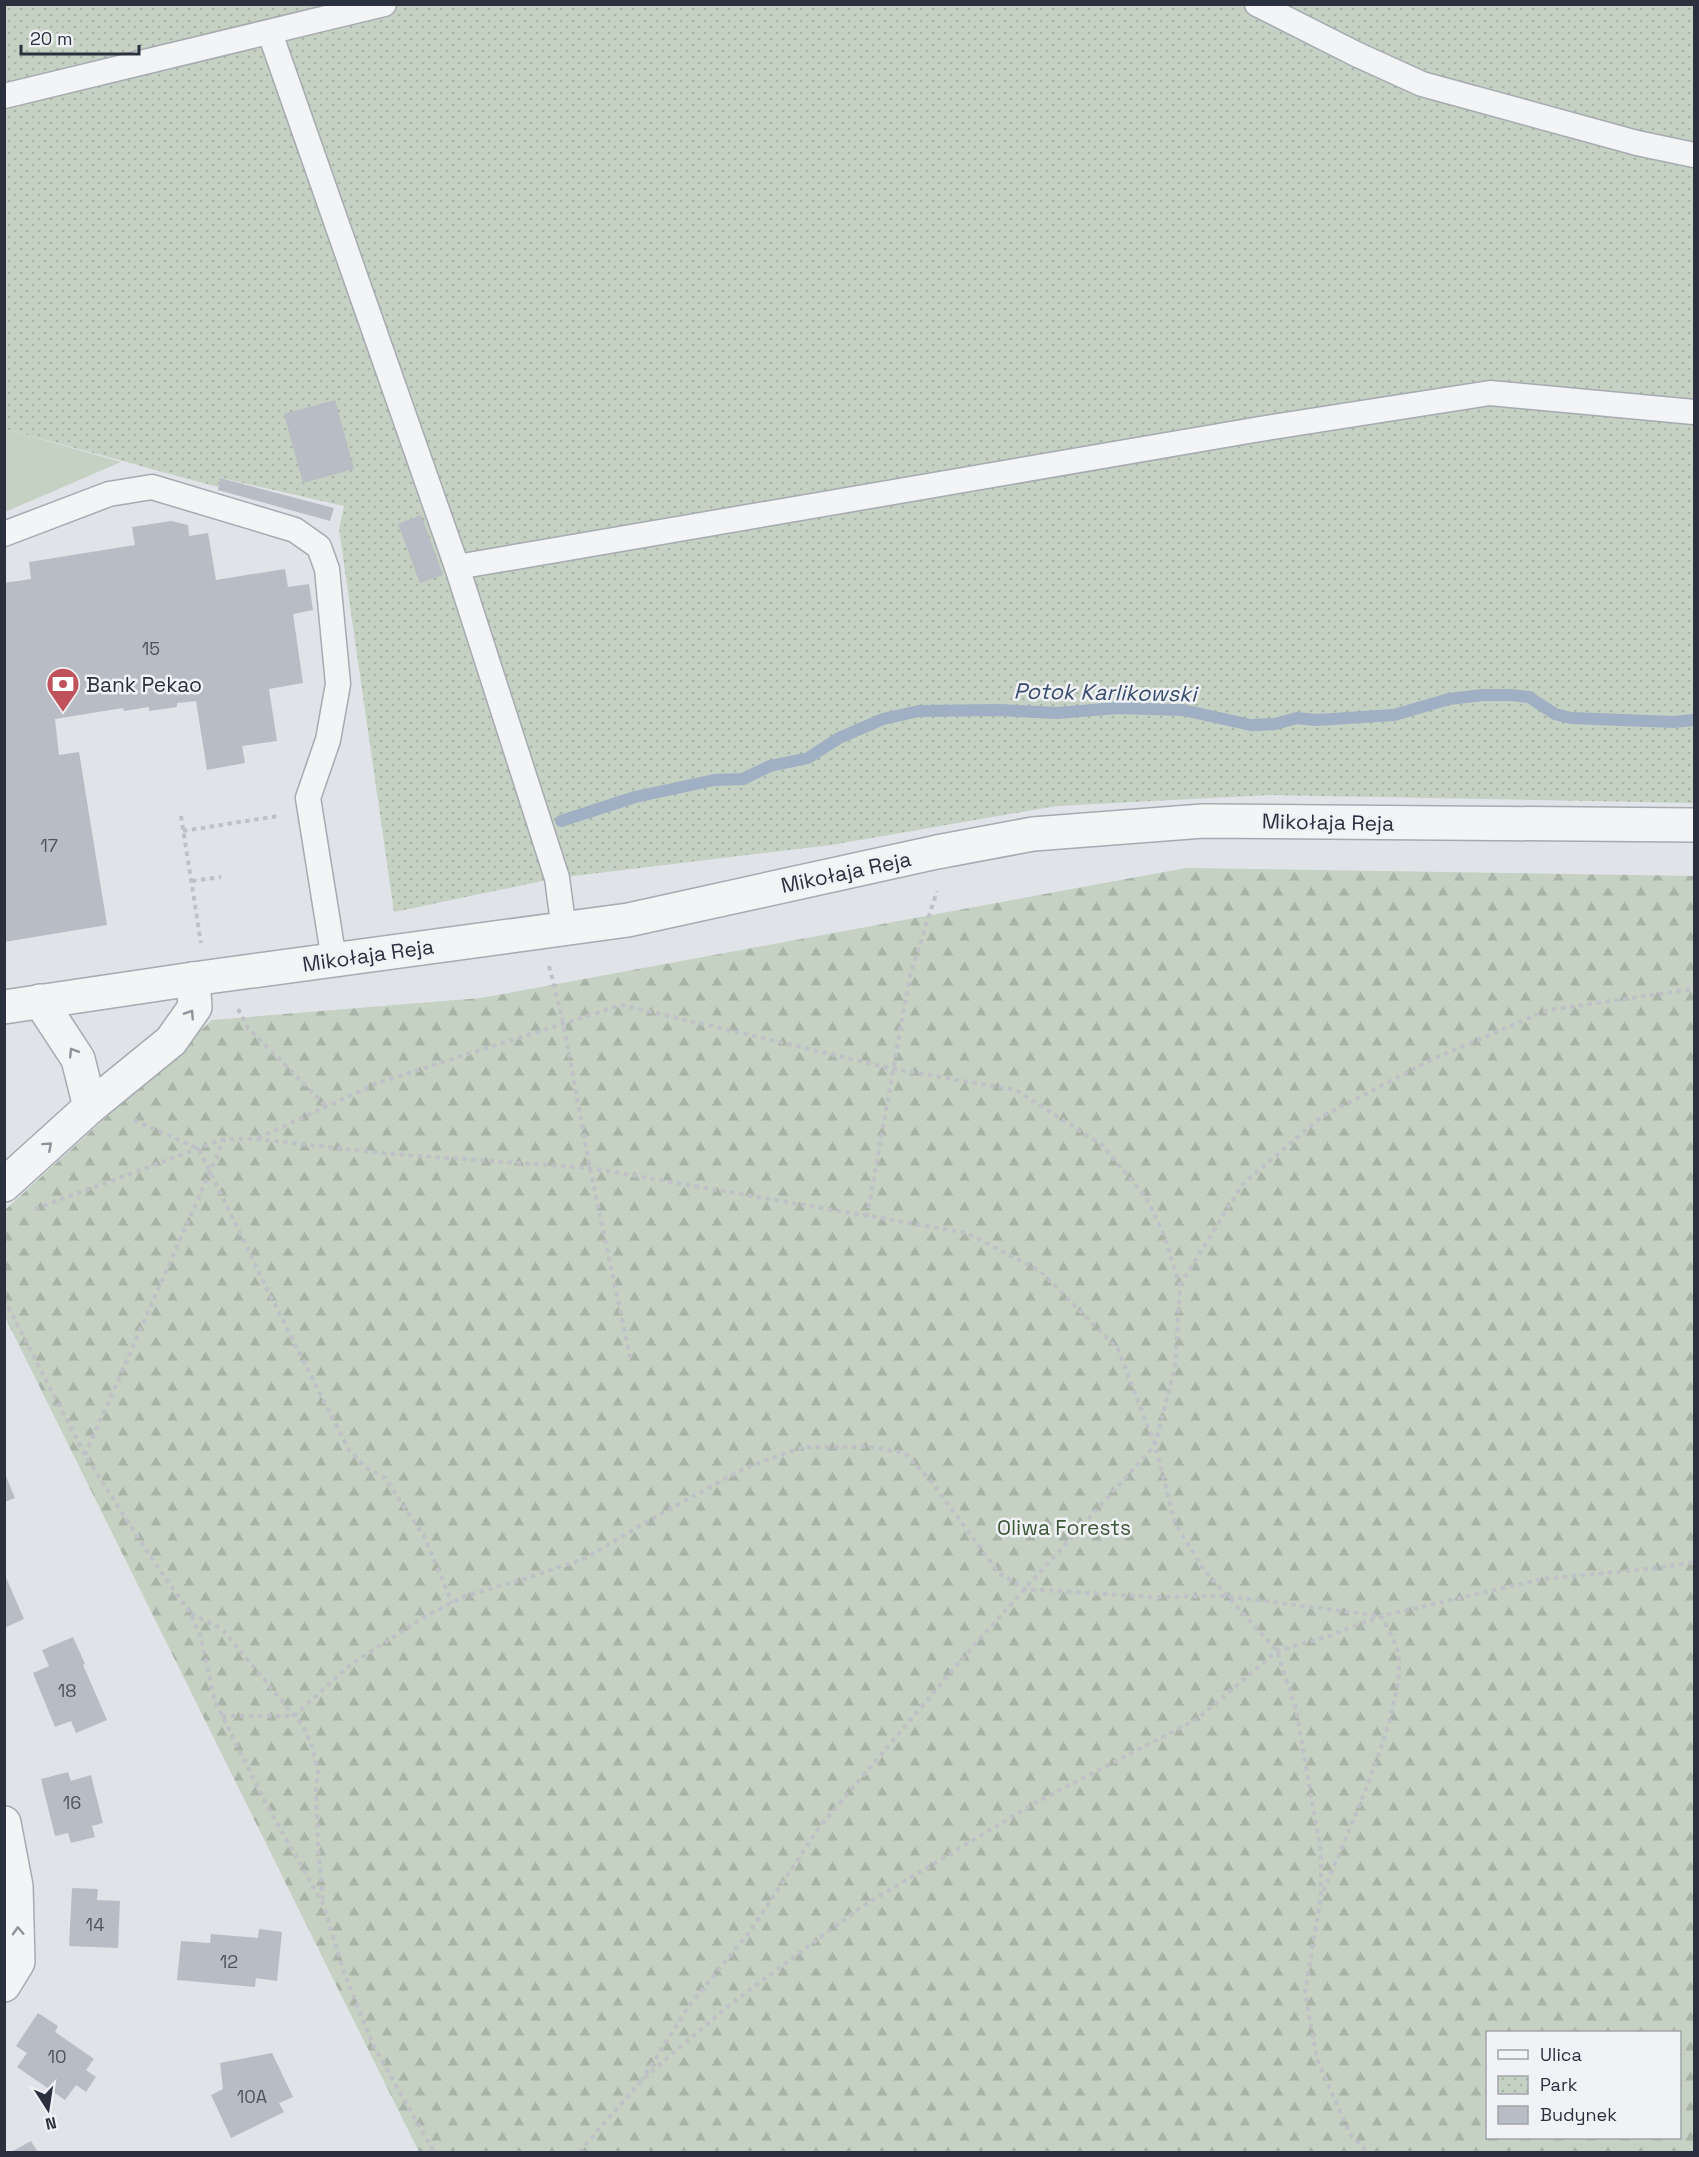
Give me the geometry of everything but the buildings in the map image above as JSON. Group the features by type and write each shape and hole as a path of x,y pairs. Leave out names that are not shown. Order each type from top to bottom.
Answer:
{"street":[{"name":"Mikołaja Reja","path":"4,1007 628,920 1034,834 1203,821 1695,825"},
{"path":"4,1185 90,1107 171,1041 195,1007 194,979"},
{"path":"40,1001 78,1059 90,1107"},
{"path":"4,1823 16,1886 18,1962 4,1986"}],"lane":[{"path":"4,96 384,4"},
{"path":"1257,4 1422,84 1637,143 1695,155"},
{"path":"270,33 457,567 557,878 553,931"},
{"path":"457,567 1248,431 1490,393 1695,412"},
{"path":"4,534 110,494 152,488 295,530 319,547 327,569 338,684 328,741 308,798 334,960"}],"path":[{"path":"183,831 310,811"},
{"path":"181,816 199,927"},
{"path":"867,1217 910,975 951,850"},
{"path":"192,881 221,877"},
{"path":"553,931 563,1023 590,1168 631,1362"},
{"path":"1180,1286 1242,1185 1321,1118 1433,1059 1548,1010 1695,989"},
{"path":"256,1139 380,1082 622,1005 894,1069 1016,1090 1102,1145 1145,1196 1162,1230 1180,1286 1175,1367 1155,1445 967,1653 818,1829 752,1930 688,2007 642,2080"},
{"path":"238,1009 248,1028 327,1106"},
{"path":"90,1107 111,1110 200,1149 271,1297 349,1450 365,1467 385,1478 424,1538 452,1603"},
{"path":"85,1455 224,1139"},
{"path":"28,1212 224,1139 256,1139 392,1154 590,1168 967,1233 1040,1270 1118,1348 1155,1445 1175,1523 1204,1570 1277,1651 1296,1709 1321,1853 1321,1896 1305,1993 1317,2059 1350,2134 1368,2152"},
{"path":"4,1299 85,1455 190,1613 200,1635 215,1701 267,1804 323,1904 344,1970 374,2045 434,2152"},
{"path":"222,1716 294,1716 350,1665 426,1616 465,1596 586,1558 743,1469 803,1447 870,1447 905,1454 930,1480 999,1573 1025,1589 1153,1597 1226,1596 1381,1616"},
{"path":"579,2152 642,2080 728,2006 861,1907 1037,1802 1197,1719 1277,1651 1329,1636 1381,1616 1542,1579 1658,1568 1695,1562"},
{"path":"190,1613 222,1629 303,1726 312,1746 318,1771 317,1835 323,1904"},
{"path":"1321,1896 1366,1787 1388,1726 1399,1679 1398,1650 1381,1616"}],"green space":[{"path":"4,5 1694,5 1694,803 1270,795 1056,806 831,845 557,878 394,912 339,529 344,506 221,478 218,487 5,429"},
{"path":"5,429 121,462 5,512"},
{"name":"Oliwa Forests","path":"1186,868 1694,876 1694,2152 419,2152 5,1317 5,1210 212,1020 481,998"}],"waterway":[{"name":"Potok Karlikowski","path":"561,821 635,797 714,780 743,779 770,766 808,758 839,738 883,719 919,711 999,710 1057,713 1117,708 1183,710 1251,725 1275,724 1297,718 1316,720 1394,715 1449,699 1483,695 1511,695 1529,697 1555,714 1571,718 1673,722 1694,720"}],"place":[{"name":"Bank Pekao","path":"63,713"}]}
